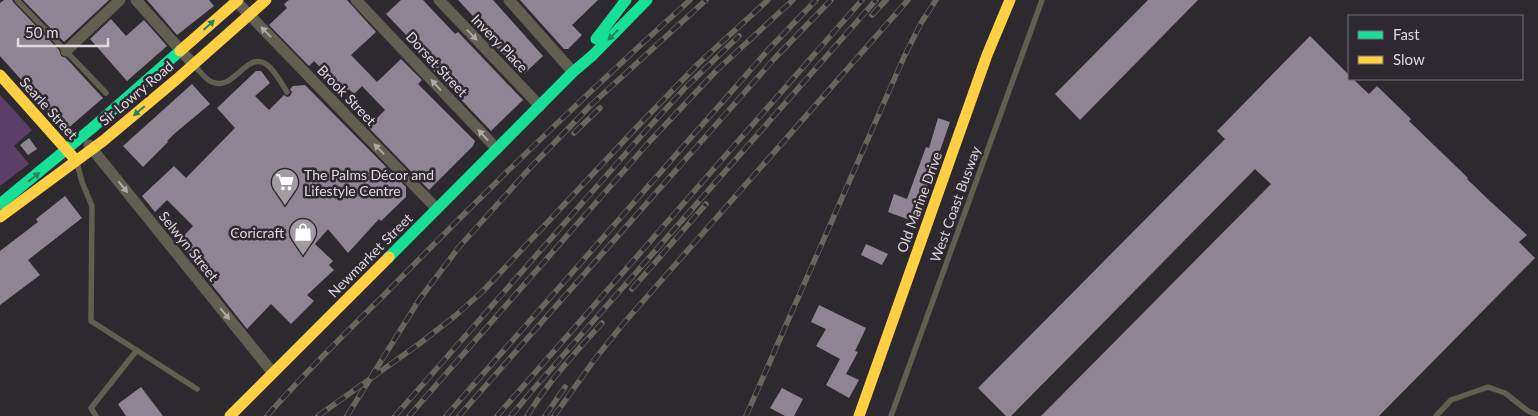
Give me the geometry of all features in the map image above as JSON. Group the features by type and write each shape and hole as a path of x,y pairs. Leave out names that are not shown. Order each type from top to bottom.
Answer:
{"main road":[{"name":"Sir Lowry Road","path":"0,217 92,149 194,64 266,0"},
{"name":"Newmarket Street","path":"572,72 593,55 647,0"},
{"name":"Old Marine Drive","path":"859,416 987,55 1010,0"},
{"name":"Sir Lowry Road","path":"0,204 67,150 237,1"},
{"name":"Newmarket Street","path":"230,416 540,106 572,72 624,1"},
{"name":"Searle Street","path":"0,75 76,161"}],"street":[{"path":"66,51 120,0"},
{"path":"136,0 194,64"},
{"name":"Dorset Street","path":"356,0 497,149"},
{"name":"Invery Place","path":"439,0 540,106"},
{"path":"509,0 572,72"},
{"name":"Brook Street","path":"237,1 437,209"},
{"name":"Selwyn Street","path":"82,137 272,374"}],"lane":[{"path":"17,0 106,93"},
{"name":"West Coast Busway","path":"891,416 1042,0"},
{"path":"194,64 211,82 219,84 230,80 249,64 258,61 265,63 287,92"},
{"path":"76,161 92,206 91,321 197,389"},
{"path":"96,416 91,408 137,350"},
{"path":"1436,416 1451,400 1488,386 1505,392 1528,411 1538,415"}],"shaded area":[{"path":"0,95 32,130 14,146 29,164 0,186"}],"building":[{"path":"4,0 12,0 59,50 61,56 66,58 103,98 66,130 0,56 0,3"},
{"path":"23,0 109,0 64,42"},
{"path":"147,0 209,0 214,6 177,35"},
{"path":"289,0 347,0 376,32 351,55 377,82 401,59 422,80 418,84 475,141 473,146 429,190 368,127 385,110 362,86 354,94 349,89 345,93 314,61 309,66 269,25 287,8 284,4"},
{"path":"401,0 423,0 455,34 458,32 523,100 491,131 425,62 429,59 386,14"},
{"path":"458,0 493,0 543,56 524,74 496,47 499,44"},
{"path":"520,0 598,0 572,25 582,35 568,49 564,49"},
{"path":"1148,0 1198,0 1080,120 1055,94"},
{"path":"111,19 126,36 144,20 167,46 127,81 90,39"},
{"path":"1310,36 1348,74 1348,80 1354,80 1369,94 1377,86 1411,119 1409,121 1527,235 1519,242 1535,258 1379,416 1041,416 1271,184 1255,169 1011,416 1006,416 978,388 1225,139 1217,131"},
{"name":"The Palms Décor and Lifestyle Centre","path":"256,71 261,71 270,83 255,96 269,110 284,95 290,96 292,92 290,89 293,86 305,85 406,187 406,197 381,221 379,219 348,253 328,229 315,244 333,261 329,265 334,270 307,295 314,301 291,324 271,304 247,329 178,242 193,226 167,200 155,212 142,196 174,166 186,178 235,128 217,108"},
{"path":"192,84 210,104 174,134 143,167 123,146"},
{"path":"938,118 950,122 915,222 888,212 894,194 907,199 926,147 929,148"},
{"path":"29,138 37,149 28,155 20,145"},
{"path":"65,196 82,218 28,260 40,275 0,305 0,251 38,222 36,219"},
{"path":"866,244 888,254 882,265 861,255"},
{"path":"819,305 866,328 855,351 858,352 846,374 859,380 849,398 826,385 840,359 816,346 826,329 811,322"},
{"path":"141,387 163,416 126,416 118,404"},
{"path":"782,388 803,399 794,416 785,416 770,408"}],"railway":[{"path":"267,416 326,352 499,180 574,107 690,0"},
{"path":"347,416 419,300 459,247 530,168 591,105 706,0"},
{"path":"318,416 419,344 483,291 699,63 768,0"},
{"path":"409,416 650,141 717,70 793,0"},
{"path":"446,416 769,49 816,0"},
{"path":"459,416 774,59 831,0"},
{"path":"497,416 862,0"},
{"path":"511,416 876,0"},
{"path":"872,15 886,0"},
{"path":"554,416 623,324 908,0"},
{"path":"746,416 904,57 921,23 936,0"},
{"path":"395,416 642,135 685,88 739,36"},
{"path":"574,133 600,108"},
{"path":"632,289 706,204"},
{"path":"527,416 553,379 602,323"},
{"path":"545,416 565,387"}],"traffic: fast":[{"path":"596,39 626,0"},
{"path":"389,257 647,0"},
{"path":"0,204 91,129 180,51"}],"traffic: slow":[{"path":"180,51 238,0"},
{"path":"0,217 103,141 177,79 266,0"},
{"path":"859,416 987,55 1010,0"},
{"path":"0,75 73,157"},
{"path":"230,416 389,257"}],"place":[{"name":"The Palms Décor and Lifestyle Centre","path":"285,206"},
{"name":"Coricraft","path":"303,256"}]}
